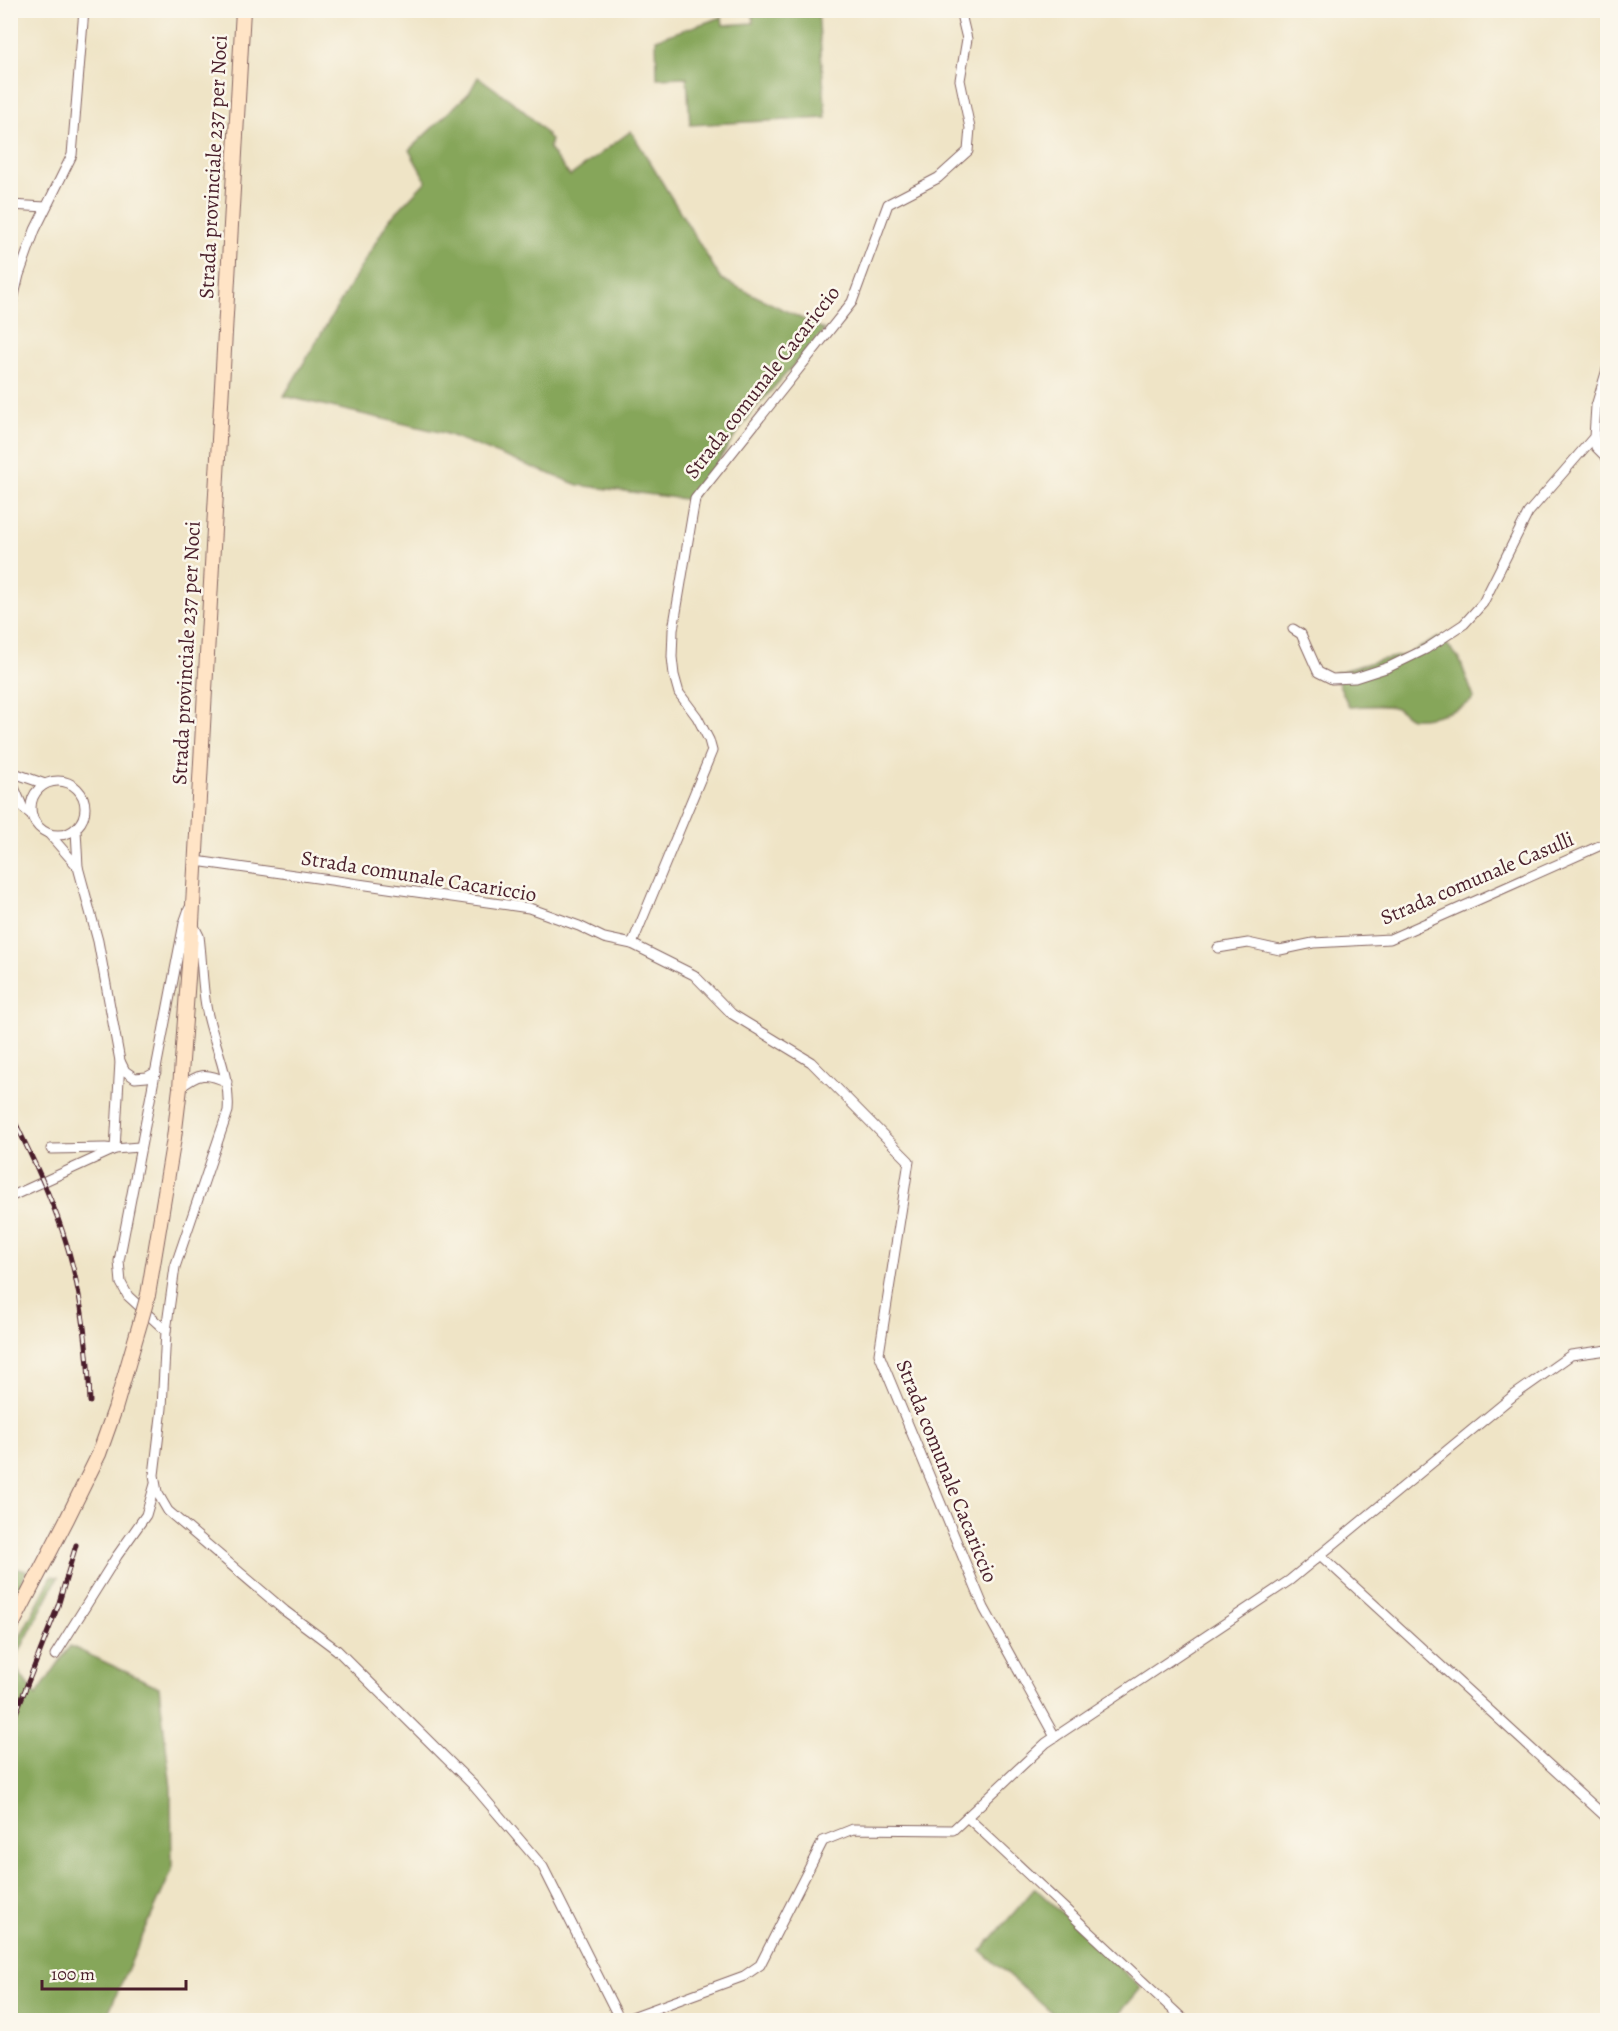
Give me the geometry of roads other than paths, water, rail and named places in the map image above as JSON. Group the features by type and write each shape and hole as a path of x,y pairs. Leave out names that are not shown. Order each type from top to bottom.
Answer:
{"main road":[{"name":"Strada provinciale 237 per Noci","path":"10,1629 99,1454 116,1409 148,1295 167,1186 180,1088 194,893 243,10"}],"street":[{"path":"10,312 19,275 35,230 72,155 84,10"},
{"name":"Strada comunale Cacariccio","path":"632,944 712,751 697,717 679,693 672,657 673,630 695,499 852,302 888,204 938,178 968,152 970,128 960,80 967,39 960,10"},
{"path":"10,205 46,207"},
{"path":"1608,366 1596,406 1593,437 1596,447 1608,459"},
{"path":"1293,629 1301,634 1318,672 1332,679 1355,678 1389,668 1426,649 1464,624 1483,603 1528,513 1593,437"},
{"path":"10,770 45,784"},
{"path":"10,778 23,808 32,815"},
{"path":"50,835 59,836 76,830 86,815 84,797 79,789 63,781 45,784 38,790 33,797 32,815 35,824 50,835 78,867"},
{"path":"76,830 78,867 98,940 120,1061 115,1149"},
{"name":"Strada comunale Casulli","path":"1218,948 1248,943 1280,950 1313,943 1390,939 1608,842"},
{"name":"Strada comunale Cacariccio","path":"196,861 529,908 579,926 604,938 632,944 694,975 732,1014 811,1062 909,1161 879,1354 984,1608 1055,1737"},
{"path":"166,1331 128,1296 121,1283 119,1261 184,923 194,893"},
{"path":"192,923 199,936 206,1007 229,1097 228,1111 175,1267 166,1331 162,1408 154,1475 157,1492 168,1510 285,1611 336,1650 489,1803 543,1867 622,2020 744,1976 760,1965 823,1841 853,1829 953,1830 1046,1743 1290,1580 1513,1396 1571,1356 1608,1350"},
{"path":"120,1061 125,1071 135,1078 147,1077 156,1072"},
{"path":"180,1088 192,1078 206,1074 227,1082"},
{"path":"51,1149 140,1147"},
{"path":"10,1197 115,1149"},
{"path":"55,1654 117,1556 146,1515 155,1484"},
{"path":"1320,1555 1608,1819"},
{"path":"967,1817 1184,2020"}],"railway":[{"path":"10,1112 57,1215 69,1251 79,1293 90,1402"},
{"path":"10,1728 58,1606 76,1545"}]}
